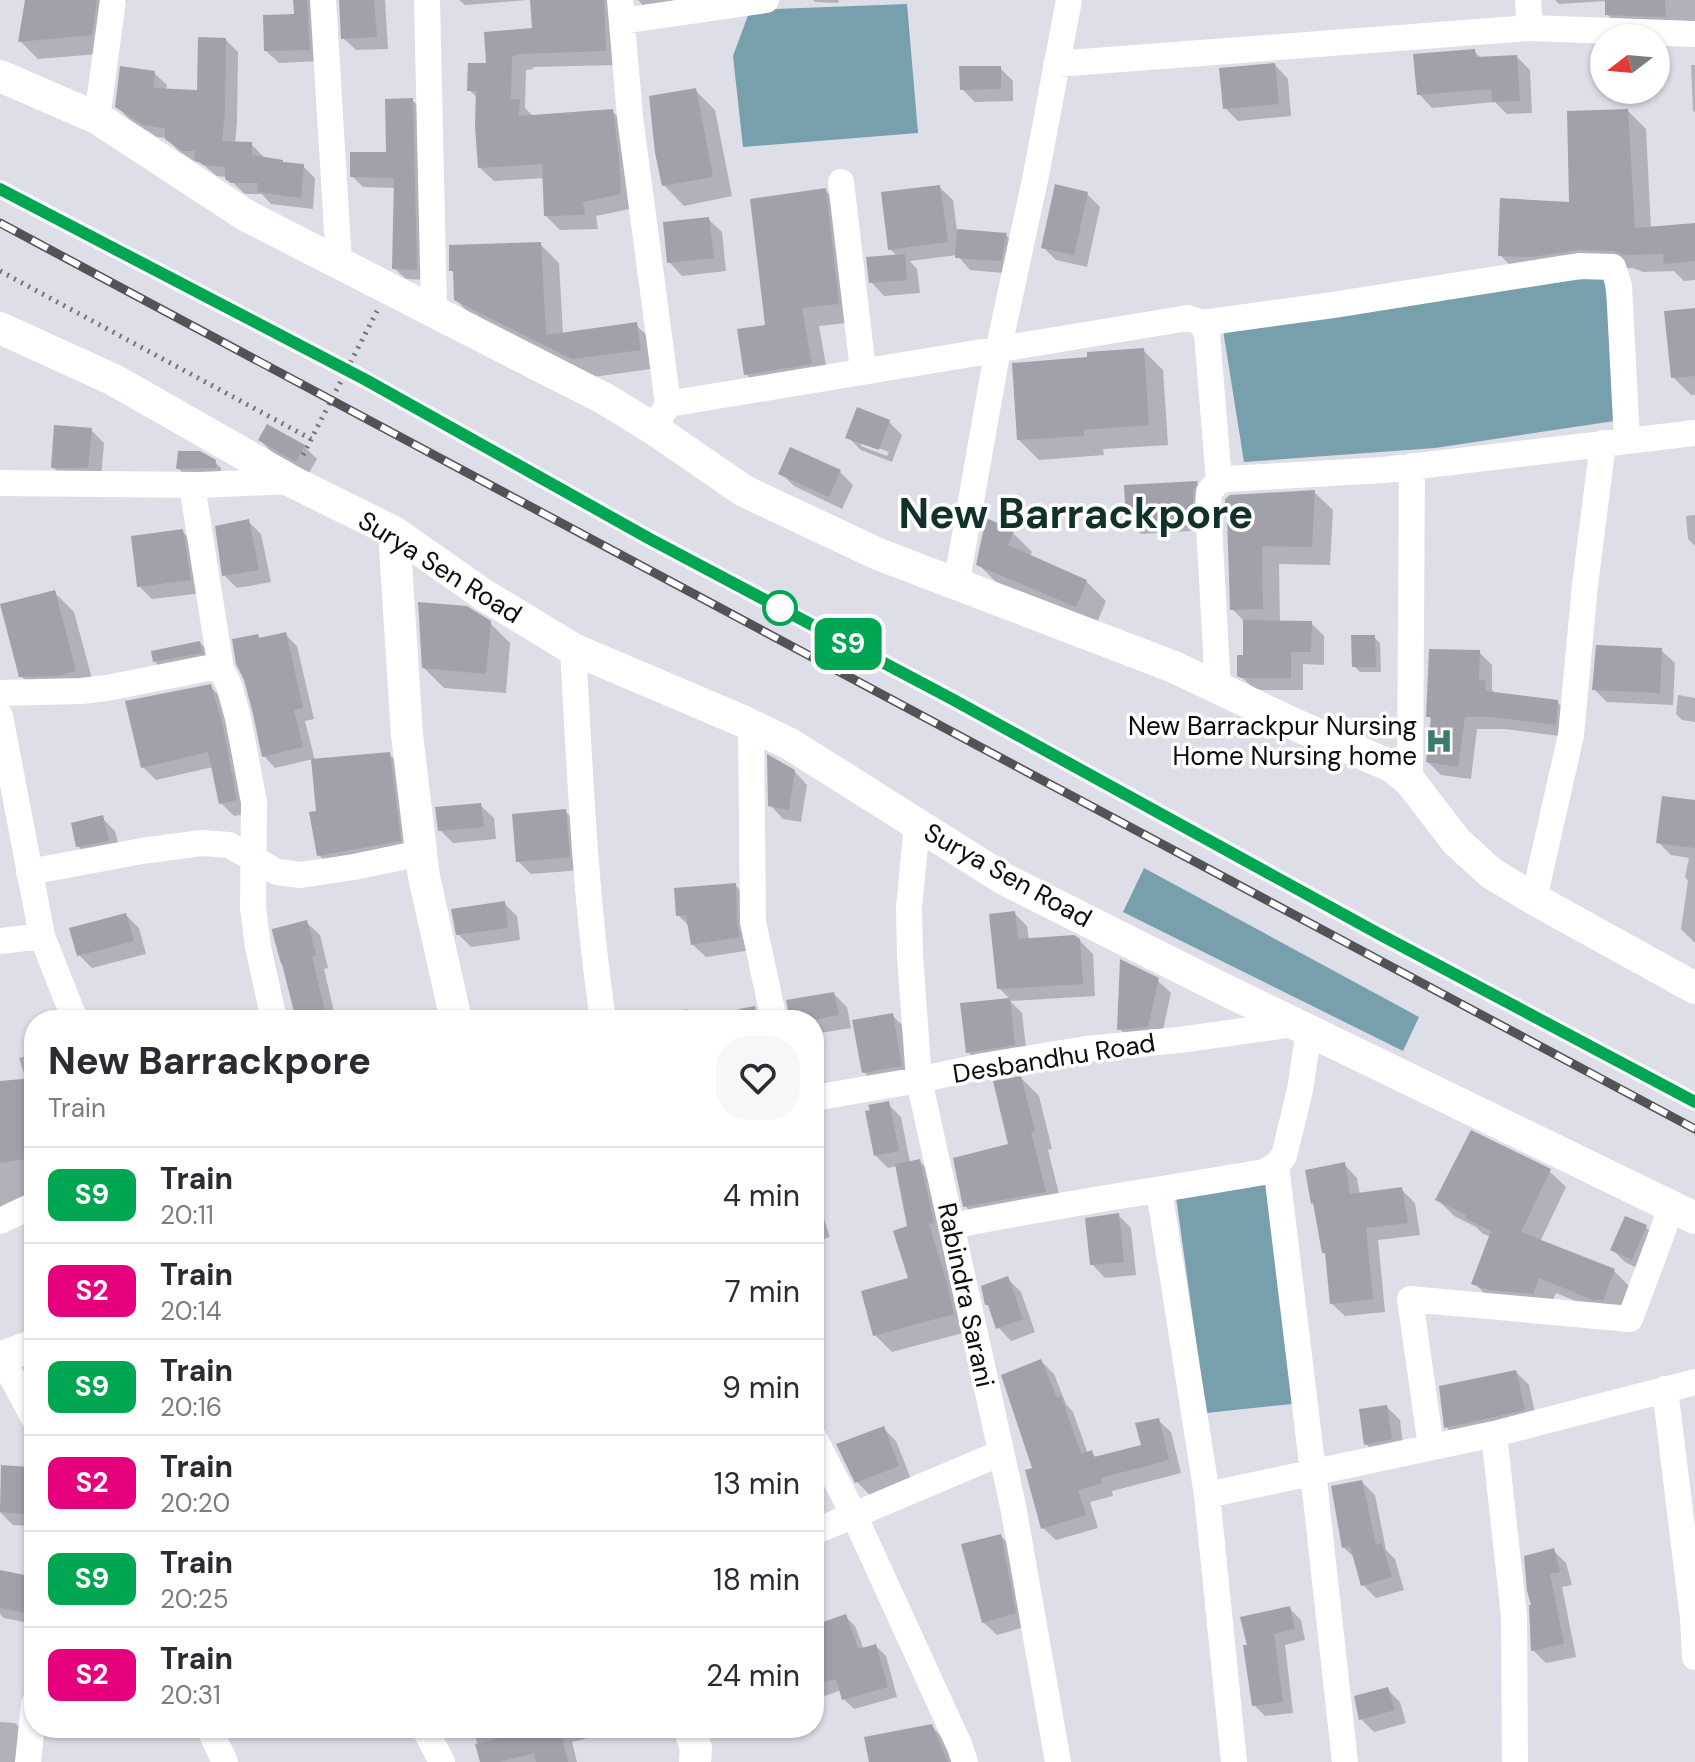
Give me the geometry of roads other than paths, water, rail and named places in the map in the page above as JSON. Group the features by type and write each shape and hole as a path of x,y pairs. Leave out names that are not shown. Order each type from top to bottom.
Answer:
{"street":[{"path":"97,118 113,0"},
{"path":"323,0 339,263"},
{"path":"427,0 434,311"},
{"path":"661,416 621,11 733,6 766,0"},
{"path":"956,586 998,350 1036,175 1069,0"},
{"path":"1528,0 1530,28"},
{"path":"1056,64 1530,28 1695,34"},
{"path":"0,76 97,118 247,216 605,399 661,416 744,491 878,554 956,586 1174,667 1391,766 1410,781 1456,841 1491,873 1695,988"},
{"path":"841,182 863,370"},
{"path":"661,416 863,370 1188,318 1202,323 1579,266 1613,267 1619,286 1615,442 1585,585 1571,735 1534,899"},
{"path":"1202,323 1207,334 1219,481"},
{"name":"Surya Sen Road","path":"0,328 114,380 291,481 394,532 484,595 573,649 790,744 1004,879 1684,1212"},
{"path":"1218,688 1208,507 1209,492 1219,481 1384,470 1695,433"},
{"path":"1410,781 1412,466"},
{"path":"0,483 192,485 291,481"},
{"path":"192,485 221,669 238,718 254,802 253,908 272,1010"},
{"path":"394,532 407,735 424,877 454,1010"},
{"path":"573,649 582,816 593,955 601,1010"},
{"path":"0,693 81,691 208,668 221,669"},
{"path":"1,723 42,936 71,1010"},
{"path":"751,725 753,922 772,1010"},
{"name":"Rabindra Sarani","path":"917,824 909,908 919,1080 1013,1506 1058,1762"},
{"path":"29,872 201,843 229,845 277,872 301,875 421,853"},
{"path":"0,941 42,936"},
{"path":"951,1226 1264,1172 1284,1156 1300,1090 1302,1027"},
{"name":"Desbandhu Road","path":"824,1096 1086,1049 1302,1027"},
{"path":"1276,1165 1345,1762"},
{"path":"1159,1190 1207,1495 1234,1762"},
{"path":"0,1221 24,1210"},
{"path":"1431,1447 1410,1299 1630,1319 1684,1212"},
{"path":"24,1349 1,1358 24,1400"},
{"path":"1207,1495 1494,1434 1695,1382"},
{"path":"1665,1389 1695,1657"},
{"path":"1494,1434 1514,1616 1515,1762"},
{"path":"824,1528 1001,1453"},
{"path":"824,1457 854,1515 965,1762"},
{"path":"28,1762 30,1738"},
{"path":"214,1738 225,1762"},
{"path":"429,1738 442,1762"},
{"path":"692,1738 696,1748 695,1762"}],"water":[{"path":"907,4 918,133 743,147 733,56 750,10"},
{"path":"1604,276 1621,420 1435,448 1244,462 1223,330"},
{"path":"1144,868 1419,1017 1403,1051 1123,912"},
{"path":"1268,1182 1292,1404 1206,1413 1176,1197"}],"railway":[{"path":"0,189 366,380 650,539 1695,1102"},
{"path":"0,223 1695,1129"}],"train":[{"name":"S9","path":"0,189 366,380 650,539 1695,1102"}],"place":[{"name":"New Barrackpur Nursing Home Nursing home","path":"1439,741"}],"district":[{"name":"New Barrackpore","path":"1076,513"}]}
